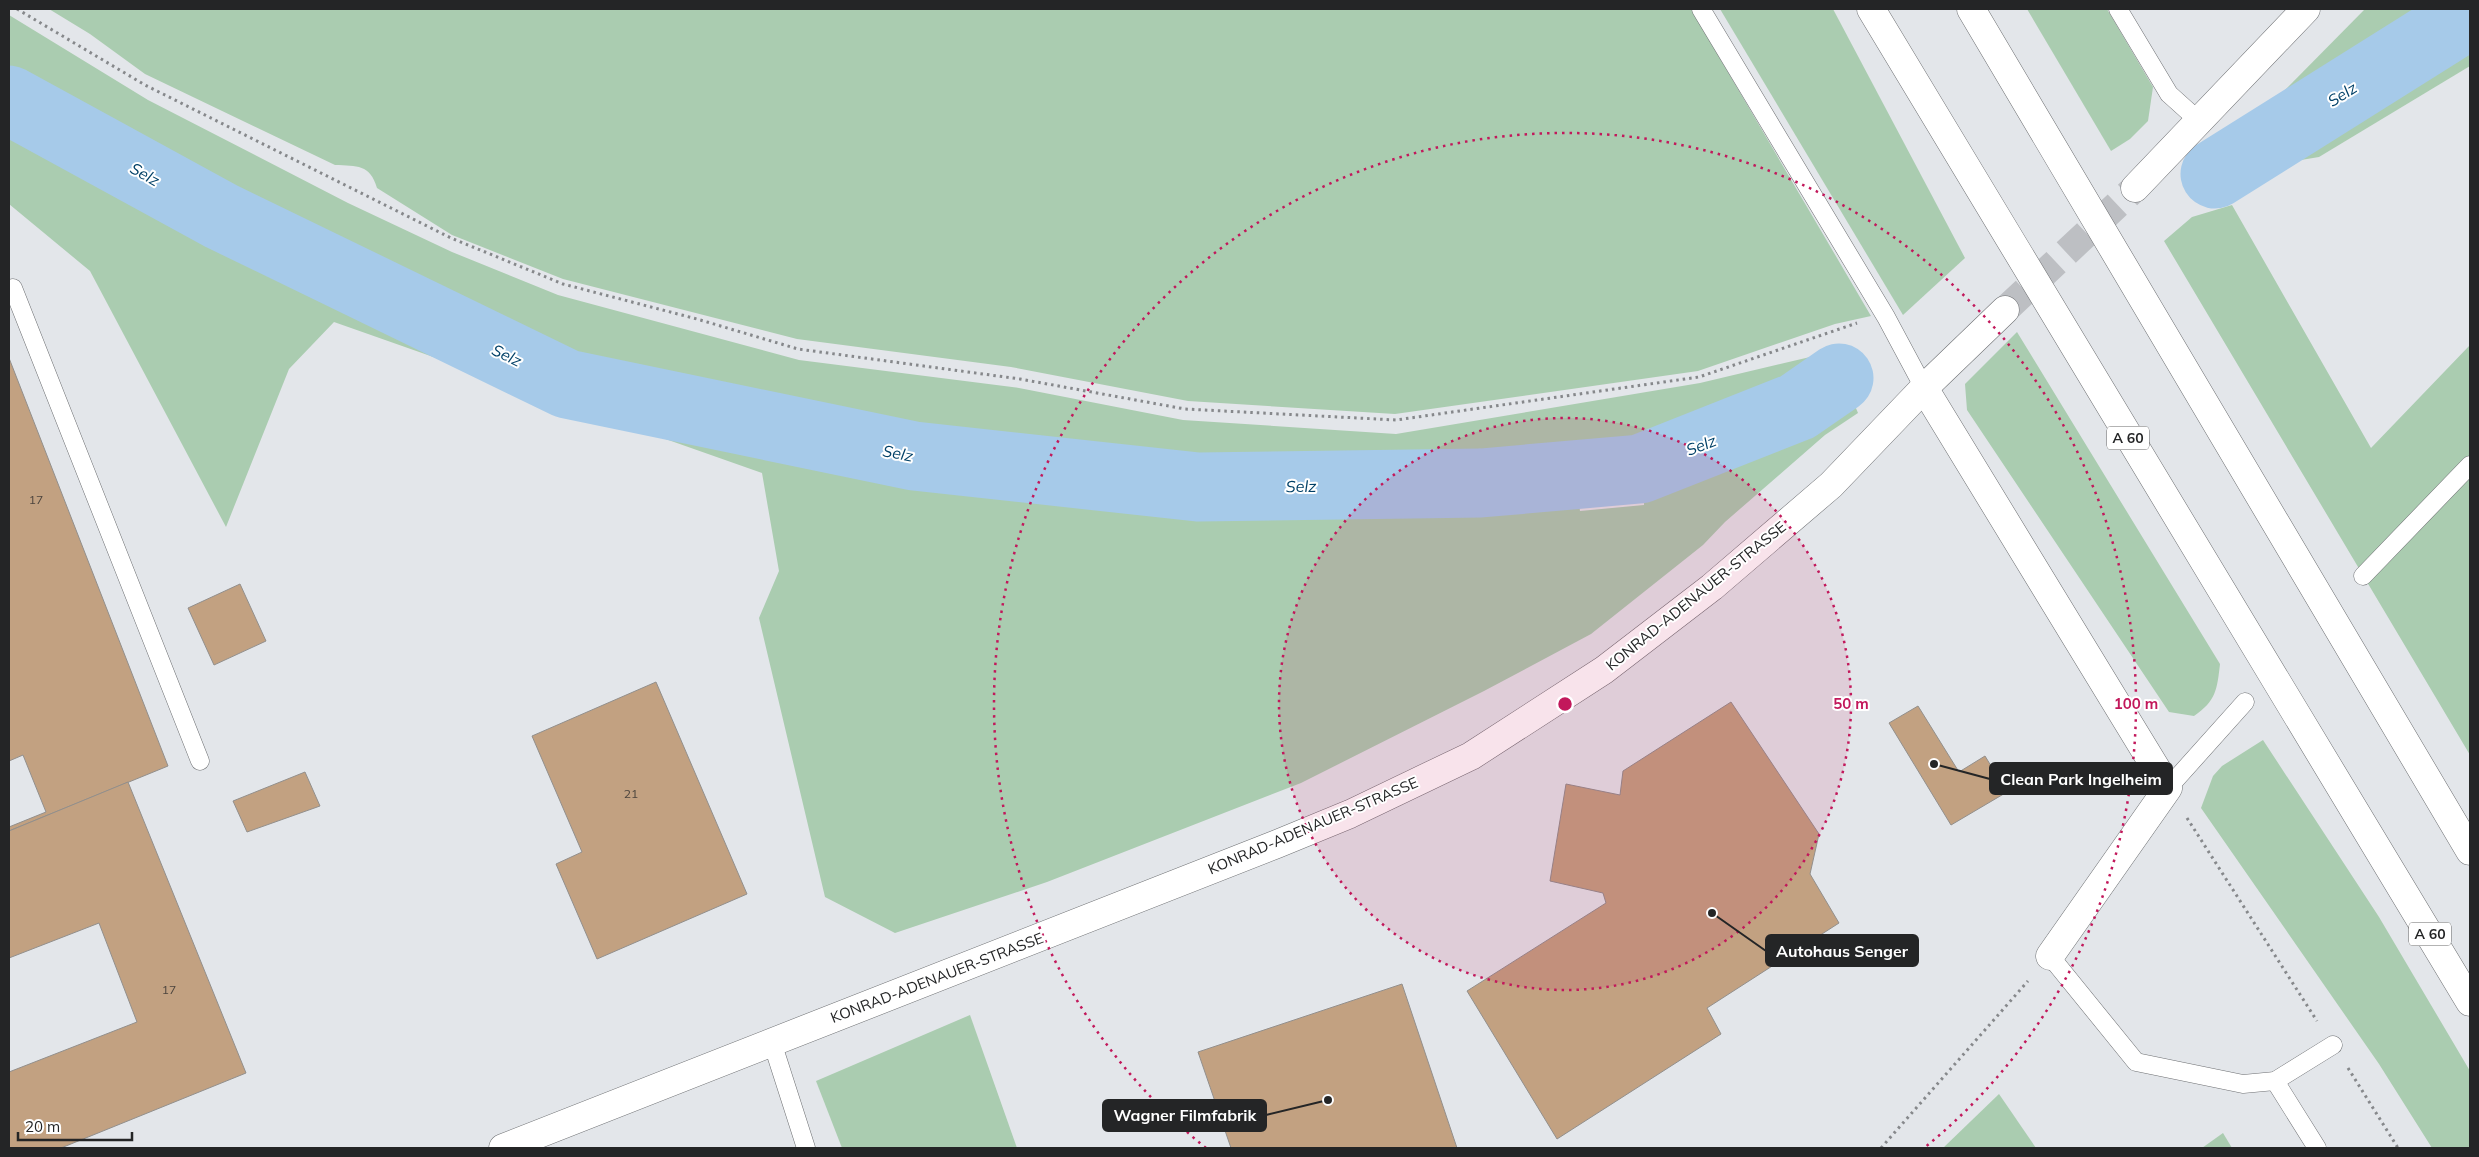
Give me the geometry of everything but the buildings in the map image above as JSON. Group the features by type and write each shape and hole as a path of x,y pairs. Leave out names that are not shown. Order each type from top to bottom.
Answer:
{"main road":[{"name":"A 60","path":"1871,9 2470,1002"},
{"path":"1971,9 2470,851"},
{"path":"2135,188 2306,9"},
{"name":"KONRAD-ADENAUER-STRASSE","path":"503,1148 1278,844 1350,814 1471,756 1604,670 1712,587 1831,485 1924,388 2004,310"},
{"path":"1924,388 2168,788 2050,956"}],"lane":[{"path":"1701,9 1886,317 1924,388"},
{"path":"2118,9 2169,94 2199,121"},
{"path":"9,290 13,288 200,761"},
{"path":"2363,576 2470,465"},
{"path":"2168,788 2245,702"},
{"path":"2050,956 2136,1062 2243,1084 2275,1081 2333,1045"},
{"path":"772,1042 806,1148"},
{"path":"2275,1081 2317,1148"}],"path":[{"path":"17,9 145,85 451,238 563,284 697,318 798,350 1020,380 1185,409 1396,420 1699,377 1850,324 1886,317"},
{"path":"2168,788 2398,1148"},
{"path":"1881,1148 2050,956"}],"green space":[{"path":"49,9 1691,9 1871,316 1835,324 1698,371 1395,414 1188,401 1011,367 797,339 563,279 452,235 377,188 371,174 366,170 356,166 335,165 145,74 90,34"},
{"path":"1720,9 1833,9 1965,258 1903,315"},
{"path":"2027,9 2107,9 2153,87 2148,121 2130,139 2111,151"},
{"path":"2365,9 2470,9 2470,66 2319,157 2215,174 2219,157"},
{"path":"9,15 148,100 348,203 452,252 558,295 799,360 1019,388 1183,420 1396,434 1700,383 1810,357 1838,365 1858,413 1825,435 1725,522 1703,545 1591,634 1484,691 1301,783 1047,882 895,933 825,897 759,618 779,571 762,473 334,322 289,369 226,527 90,271 9,204","holes":["1643,450 1644,505 1580,511 1574,463"]},
{"path":"2232,205 2371,448 2470,345 2470,755 2164,241 2192,217"},
{"path":"2017,332 2220,664 2218,681 2211,700 2194,716 2169,712 1967,410 1965,384"},
{"path":"2263,740 2379,917 2470,1071 2470,1148 2432,1148 2379,1064 2201,808 2213,776 2222,766"},
{"path":"970,1015 1017,1148 842,1148 816,1081"},
{"path":"1999,1094 2036,1148 1943,1148"},
{"path":"2223,1133 2232,1148 2202,1148"}],"waterway":[{"name":"Selz","path":"2215,174 2470,14"},
{"name":"Selz","path":"9,100 221,216 567,384 914,456 1198,487 1481,483 1640,469 1797,407 1839,378"}],"tunnel":[{"path":"2005,310 2135,188"}],"place":[{"name":"Clean Park Ingelheim","path":"1934,764"},
{"name":"Autohaus Senger","path":"1712,913"},
{"name":"Wagner Filmfabrik","path":"1328,1100"}]}
